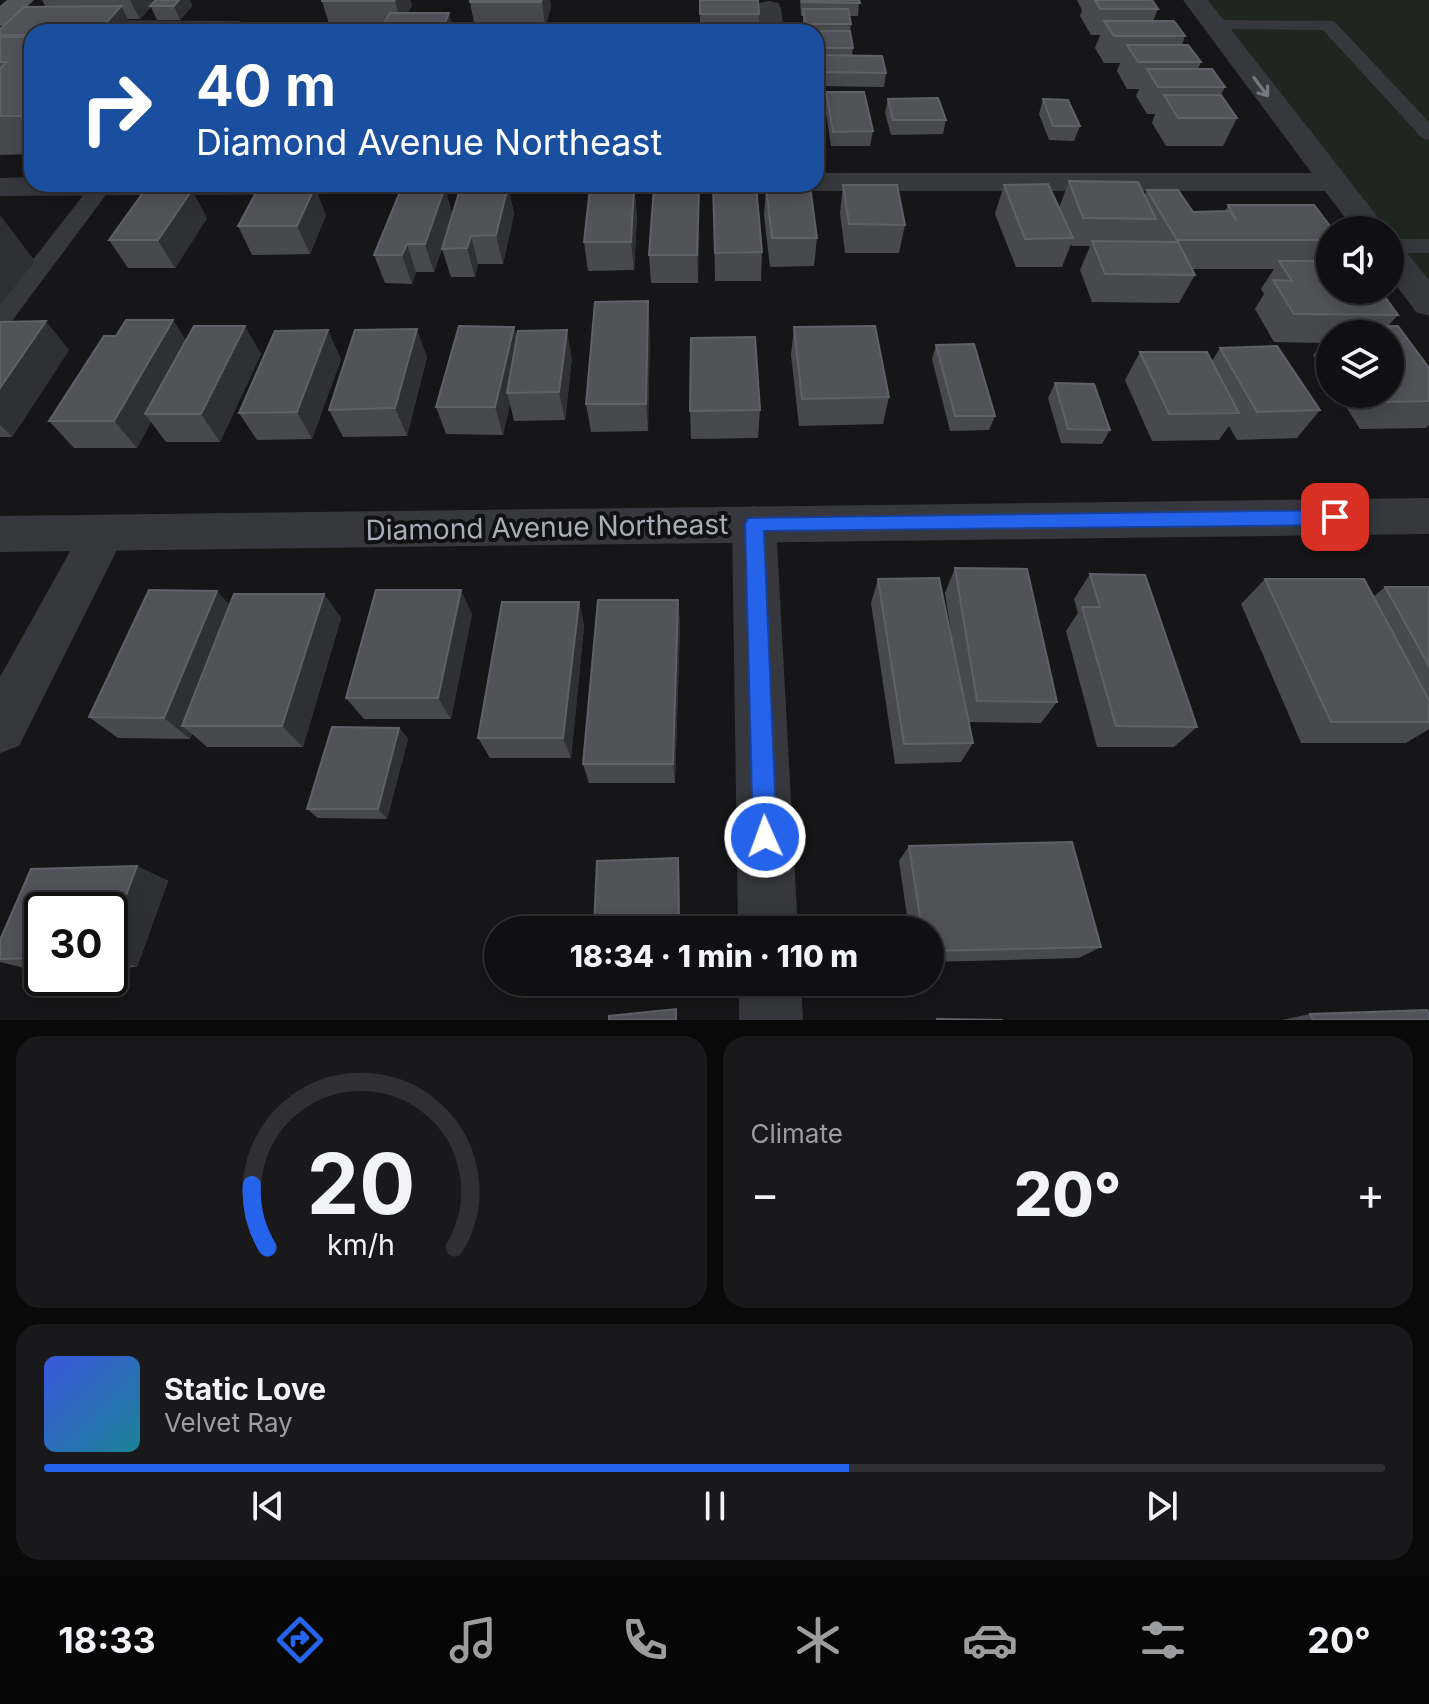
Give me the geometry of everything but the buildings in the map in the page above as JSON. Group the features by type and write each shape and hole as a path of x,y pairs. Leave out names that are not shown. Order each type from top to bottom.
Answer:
{"street":[{"path":"1195,0 1360,216"},
{"path":"824,182 1333,182"},
{"path":"0,187 24,187"},
{"path":"1404,272 1429,304"},
{"name":"Diamond Avenue Northeast","path":"0,534 1429,516"},
{"path":"754,524 768,916"},
{"path":"0,728 103,534"},
{"path":"770,996 771,1020"}],"lane":[{"path":"1213,25 1328,25 1429,134"},
{"path":"0,319 97,192"},
{"path":"1404,246 1429,246"}],"shaded area":[{"path":"1195,0 1429,0 1429,304 1404,272 1404,216 1360,216"}],"route":[{"path":"765,837 754,524 1335,517"}]}
